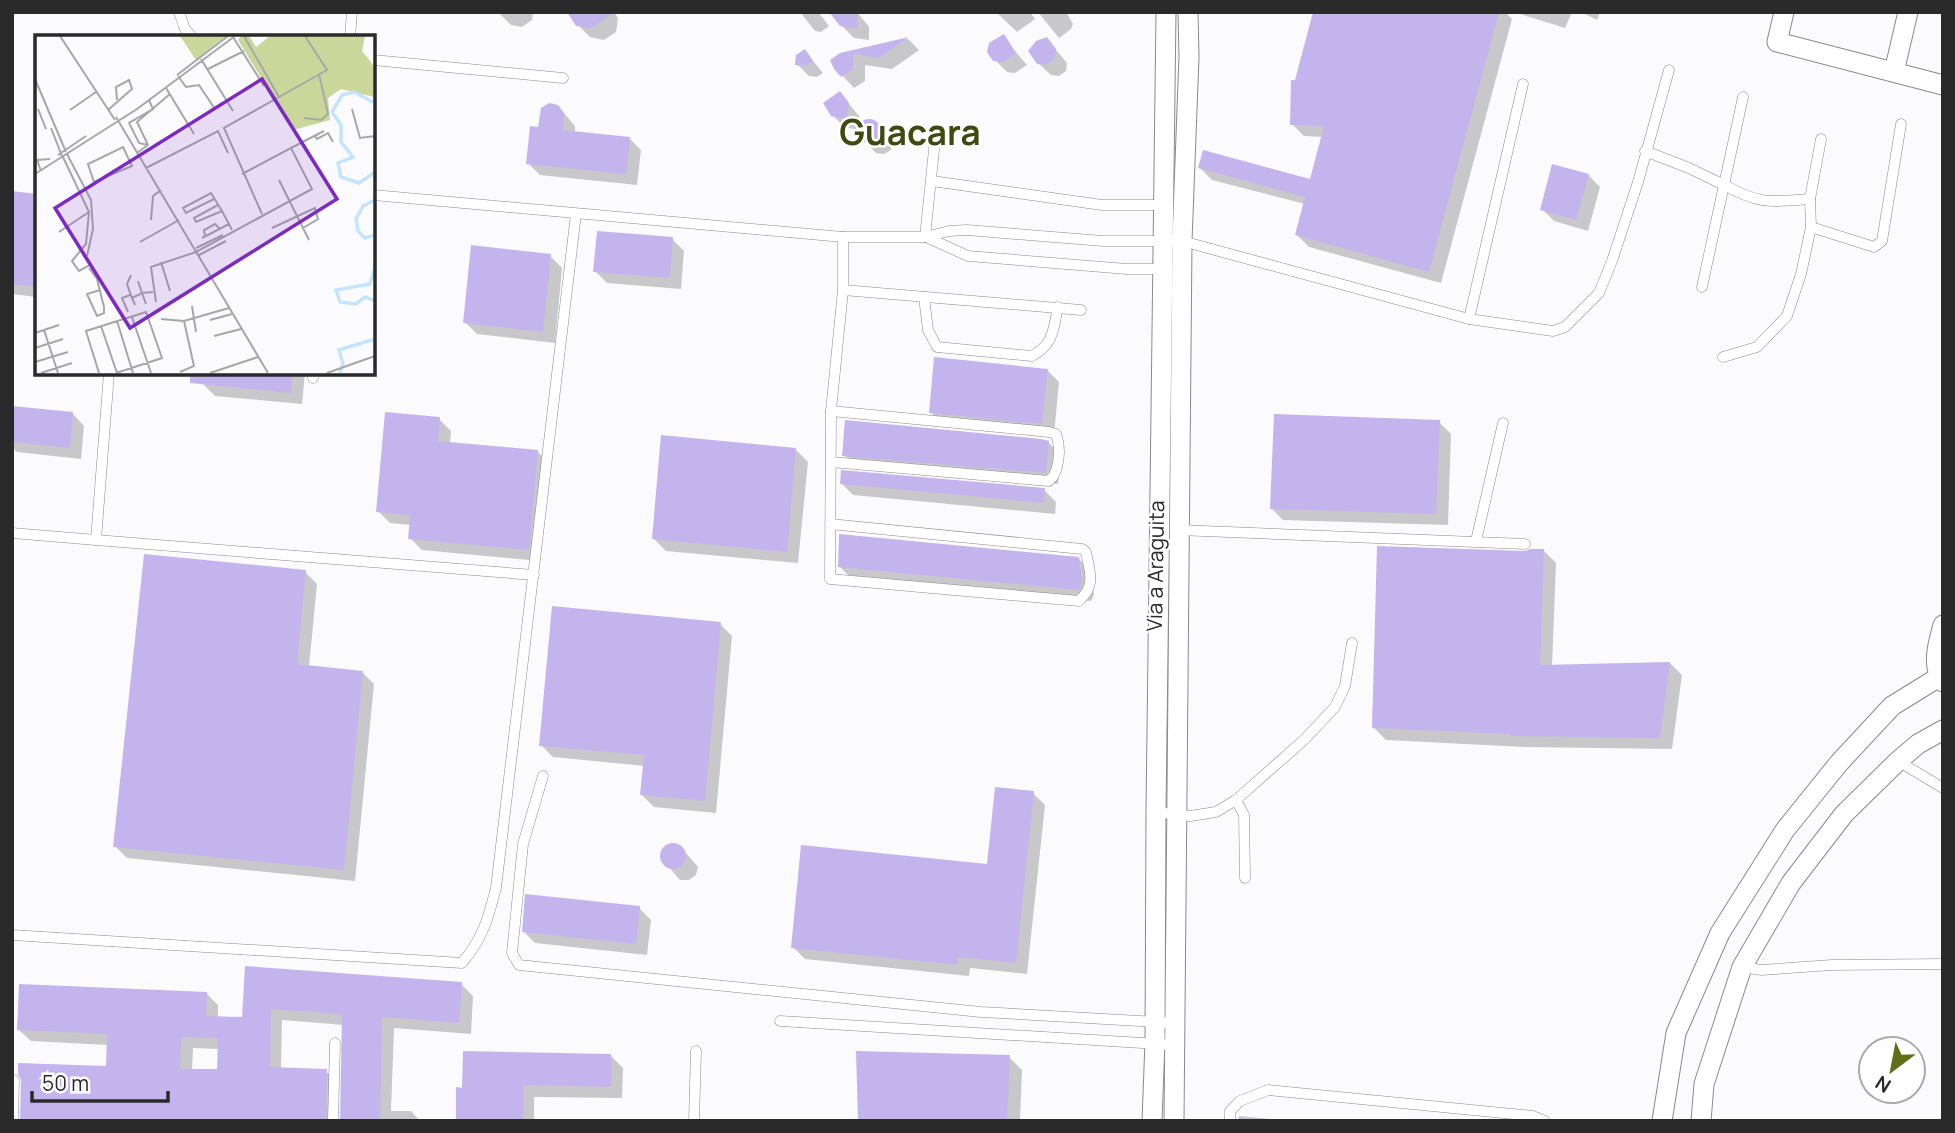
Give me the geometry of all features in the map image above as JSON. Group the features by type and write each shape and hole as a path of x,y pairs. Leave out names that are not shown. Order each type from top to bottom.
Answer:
{"street":[{"name":"Via a Araguita","path":"1153,1121 1156,812 1183,268 1164,206 1166,12"},
{"name":"Via a Araguita","path":"1174,1121 1175,815 1163,269 1184,204 1188,12"},
{"path":"1784,12 1777,42 1943,85"},
{"path":"1894,72 1908,12"},
{"path":"1662,1121 1676,1033 1720,933 1785,830 1839,763 1892,706 1941,680 1936,650 1943,625"},
{"path":"1701,1121 1704,1084 1742,967 1791,883 1844,814 1898,761 1943,730"}],"lane":[{"path":"179,12 190,35"},
{"path":"349,35 352,12"},
{"path":"374,60 563,78"},
{"path":"374,195 843,237 925,237 967,229 1103,241 1173,242 1469,319 1553,331 1565,327 1599,293 1638,182 1644,151 1669,70"},
{"path":"1469,319 1524,84"},
{"path":"1702,286 1743,97"},
{"path":"1811,227 1874,247 1882,241 1901,124"},
{"path":"1723,357 1757,347 1787,316 1801,274 1811,227 1810,199 1821,139"},
{"path":"925,237 935,140"},
{"path":"1644,151 1689,168 1746,197 1764,202 1810,199"},
{"path":"932,181 1102,205 1184,204"},
{"path":"12,935 462,963 472,952 488,923 496,888 576,214"},
{"path":"830,524 1082,549 1086,552 1091,577 1088,592 1079,601 830,579 830,524 831,411 843,290 843,237"},
{"path":"925,237 968,256 1099,267 1183,268"},
{"path":"843,290 1081,310"},
{"path":"923,298 928,330 937,347 1032,356 1046,348 1052,335 1058,307"},
{"path":"96,540 109,374"},
{"path":"831,411 1049,432 1059,440 1057,466 1054,477 1049,481 831,462"},
{"path":"1476,541 1503,424"},
{"path":"1169,530 1525,544"},
{"path":"12,533 534,575"},
{"path":"1156,812 1175,815 1216,813 1237,800 1255,781 1305,739 1335,706 1345,686 1352,643"},
{"path":"1898,761 1943,788"},
{"path":"544,776 523,844 512,953 519,965 981,1012 1175,1023"},
{"path":"1237,800 1244,815 1245,878"},
{"path":"1742,967 1761,970 1832,965 1943,964"},
{"path":"780,1021 1175,1045"},
{"path":"333,1121 335,1043"},
{"path":"694,1121 695,1051"},
{"path":"13,1121 14,1080"},
{"path":"1230,1121 1230,1111 1240,1101 1268,1090 1520,1115 1545,1121"}],"building":[{"path":"567,12 615,12 592,28 576,26"},
{"path":"829,12 858,12 857,29 840,26"},
{"path":"1313,12 1499,12 1429,272 1295,235 1305,197 1198,168 1203,150 1310,179 1324,126 1290,125 1291,80 1295,80"},
{"path":"1004,34 1016,53 1003,62 993,61 987,52 989,43"},
{"path":"909,37 879,58 853,54 853,69 841,77 830,60 840,53"},
{"path":"1047,37 1056,49 1054,59 1046,65 1037,64 1028,51 1036,41"},
{"path":"805,49 813,61 805,66 795,65 796,55"},
{"path":"840,91 849,103 847,119 831,116 823,103"},
{"path":"549,103 558,105 564,113 563,130 630,137 626,174 526,164 530,126 538,127 541,108"},
{"path":"869,119 880,126 881,131 874,142 869,143 858,136 857,131 864,120"},
{"path":"1552,164 1589,174 1576,220 1540,210"},
{"path":"12,191 35,194 35,287 12,284"},
{"path":"597,231 673,237 670,278 593,272"},
{"path":"471,245 551,254 543,332 463,323"},
{"path":"934,357 1048,369 1042,424 929,413"},
{"path":"190,374 292,374 291,393 190,383"},
{"path":"12,406 73,412 70,448 12,442"},
{"path":"385,412 440,417 438,441 538,450 529,550 408,539 410,515 376,512"},
{"path":"1274,414 1440,420 1436,514 1270,509"},
{"path":"845,420 1049,441 1046,473 842,456"},
{"path":"661,435 796,448 787,552 652,539"},
{"path":"841,470 1045,488 1044,503 840,484"},
{"path":"839,534 1079,557 1082,582 1079,590 838,567"},
{"path":"1377,546 1525,551 1544,549 1540,665 1670,662 1660,738 1511,736 1372,728"},
{"path":"144,554 306,570 297,664 363,671 344,870 113,847"},
{"path":"552,606 721,622 705,801 640,795 644,755 539,746"},
{"path":"995,787 1034,791 1016,963 958,957 958,965 791,948 801,845 987,864"},
{"path":"673,843 682,847 686,856 682,865 673,869 664,865 660,856 664,847"},
{"path":"525,894 640,906 636,944 522,932"},
{"path":"245,966 462,982 459,1023 382,1017 380,1121 340,1121 342,1014 271,1009 270,1067 327,1069 326,1121 20,1121 21,1080 18,1063 106,1066 107,1034 17,1030 19,984 207,992 206,1016 242,1017","holes":["181,1037 218,1038 217,1069 180,1069"]},
{"path":"463,1051 611,1054 611,1087 523,1085 523,1121 456,1121 456,1087 462,1088"},
{"path":"856,1051 1010,1055 1007,1121 858,1121"}],"district":[{"name":"Guacara","path":"910,133"}]}
